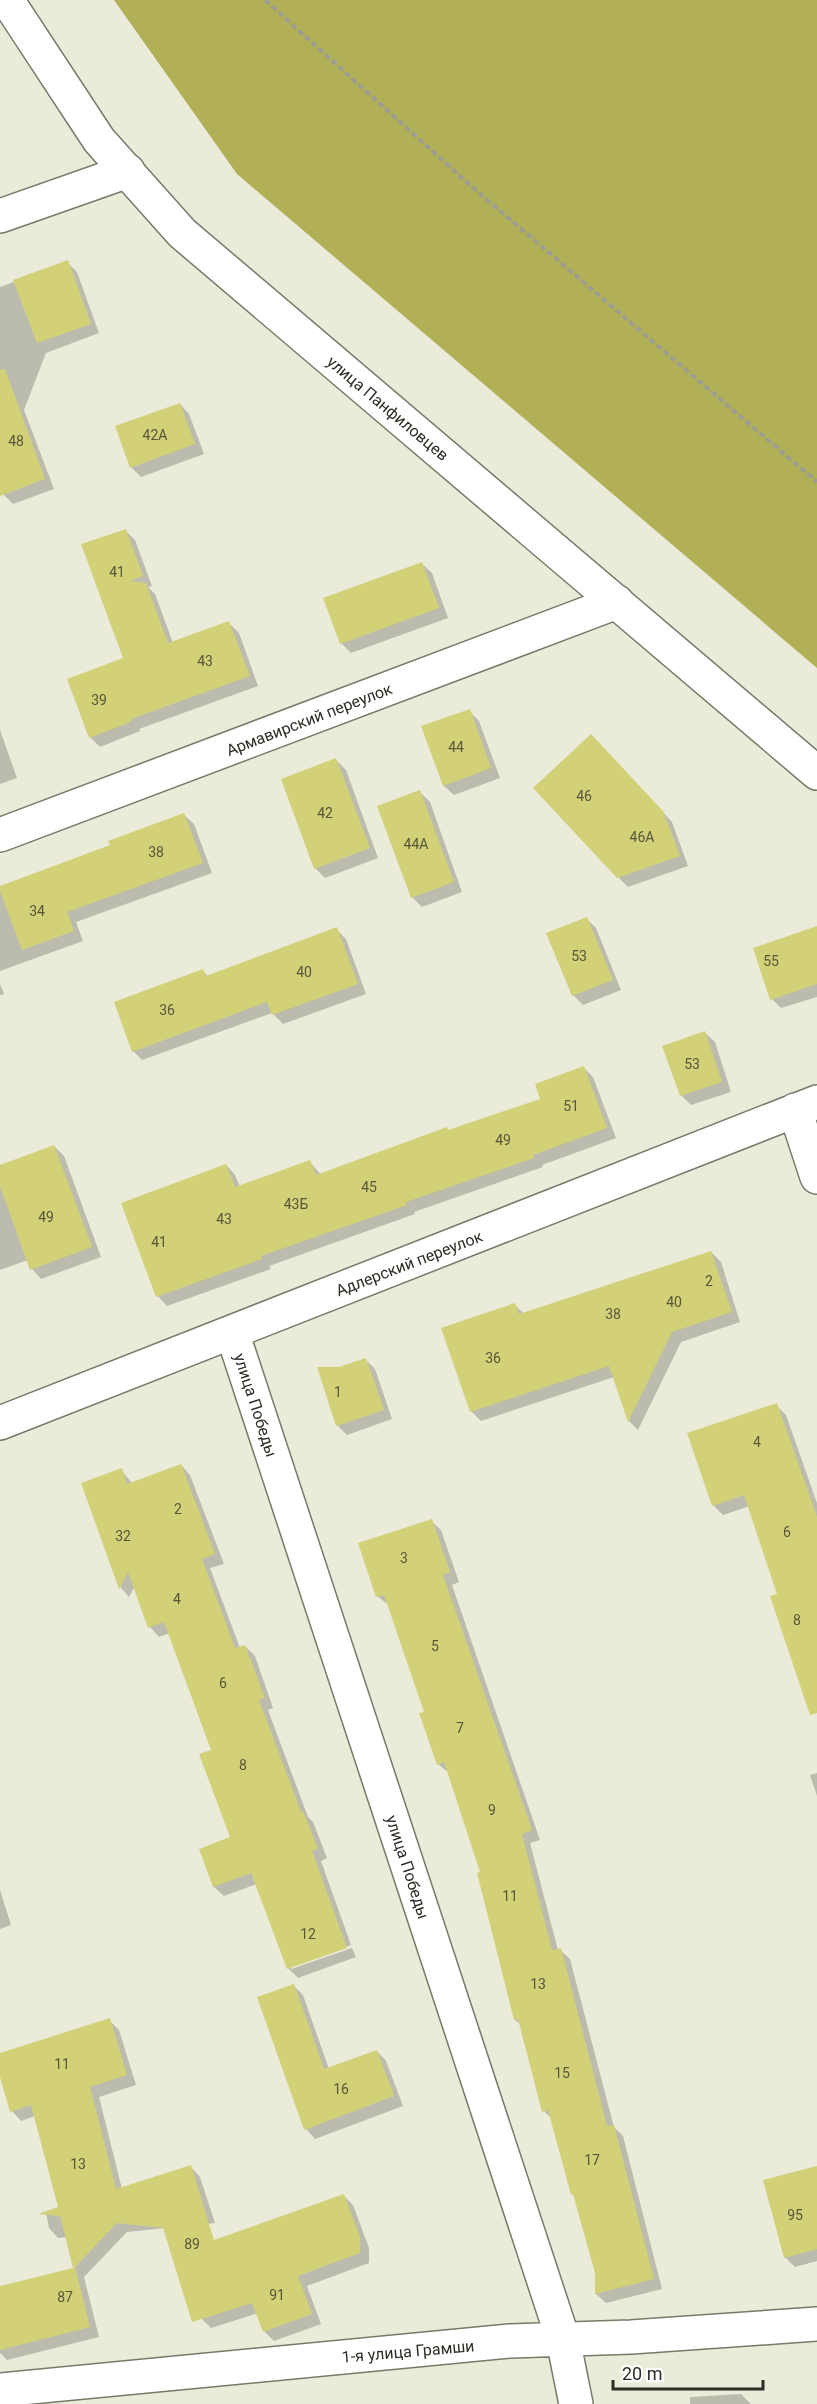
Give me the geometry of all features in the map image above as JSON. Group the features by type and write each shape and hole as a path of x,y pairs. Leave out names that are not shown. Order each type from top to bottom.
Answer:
{"street":[{"name":"улица Панфиловцев","path":"7,0 99,140 182,233 817,773"},
{"path":"0,216 128,171"},
{"name":"Армавирский переулок","path":"0,835 617,602"},
{"path":"806,1106 817,1177"},
{"name":"Адлерский переулок","path":"0,1423 806,1106"},
{"name":"улица Победы","path":"232,1332 563,2339 576,2404"},
{"name":"1-я улица Грамши","path":"0,2390 510,2341 631,2337 817,2324"}],"path":[{"path":"265,0 471,186 817,482"}],"shaded area":[{"path":"114,0 817,0 817,668 237,174"}],"building":[{"path":"68,260 91,324 37,343 13,280"},
{"path":"5,369 45,479 0,496 0,370"},
{"path":"180,403 195,444 130,468 115,426"},
{"path":"126,529 143,576 130,581 146,583 168,643 229,621 250,676 131,719 131,722 89,738 67,679 123,658 81,544"},
{"path":"422,562 439,608 340,644 323,598"},
{"path":"470,709 491,768 443,786 421,726"},
{"path":"591,734 663,811 680,856 617,878 533,788"},
{"path":"336,758 370,848 314,869 281,779"},
{"path":"420,790 454,882 411,898 377,806"},
{"path":"184,813 203,863 67,912 74,931 22,950 0,886 110,845 108,841"},
{"path":"587,917 613,980 572,996 546,933"},
{"path":"817,926 817,984 770,1000 753,948"},
{"path":"337,927 358,984 272,1015 267,1002 132,1052 114,1002 203,969 206,976"},
{"path":"705,1031 722,1082 680,1096 662,1046"},
{"path":"584,1066 607,1128 533,1155 534,1158 406,1202 407,1205 261,1256 262,1259 156,1297 121,1203 226,1164 235,1187 310,1160 316,1175 447,1127 448,1130 540,1099 535,1084"},
{"path":"54,1145 92,1247 30,1270 0,1186 0,1165"},
{"path":"711,1251 732,1312 672,1332 628,1422 609,1366 470,1412 441,1328 515,1303 519,1314"},
{"path":"366,1358 384,1410 336,1426 317,1367 339,1367"},
{"path":"777,1403 817,1517 817,1713 810,1715 770,1596 777,1594 744,1495 712,1506 687,1433"},
{"path":"181,1464 215,1554 202,1559 235,1648 245,1645 265,1698 259,1700 301,1812 303,1811 318,1849 312,1851 347,1948 287,1969 251,1873 213,1887 199,1849 230,1837 199,1754 211,1750 164,1622 148,1628 128,1572 119,1589 81,1483 122,1468 127,1484"},
{"path":"432,1519 450,1572 443,1575 532,1830 522,1834 552,1950 561,1948 607,2126 614,2125 654,2279 595,2294 595,2273 573,2194 571,2195 548,2110 542,2112 518,2019 514,2020 477,1873 480,1872 444,1762 437,1765 419,1713 424,1712 384,1595 376,1597 358,1543"},
{"path":"294,1984 324,2069 377,2050 394,2096 304,2130 257,1997"},
{"path":"110,2018 127,2075 90,2087 116,2189 191,2165 214,2240 344,2194 360,2237 360,2253 298,2276 312,2314 263,2332 252,2303 192,2322 163,2228 117,2223 75,2267 90,2327 0,2350 0,2286 73,2268 60,2216 38,2214 58,2207 31,2105 10,2112 0,2077 0,2053"},
{"path":"817,2166 817,2249 784,2258 763,2180"}]}
